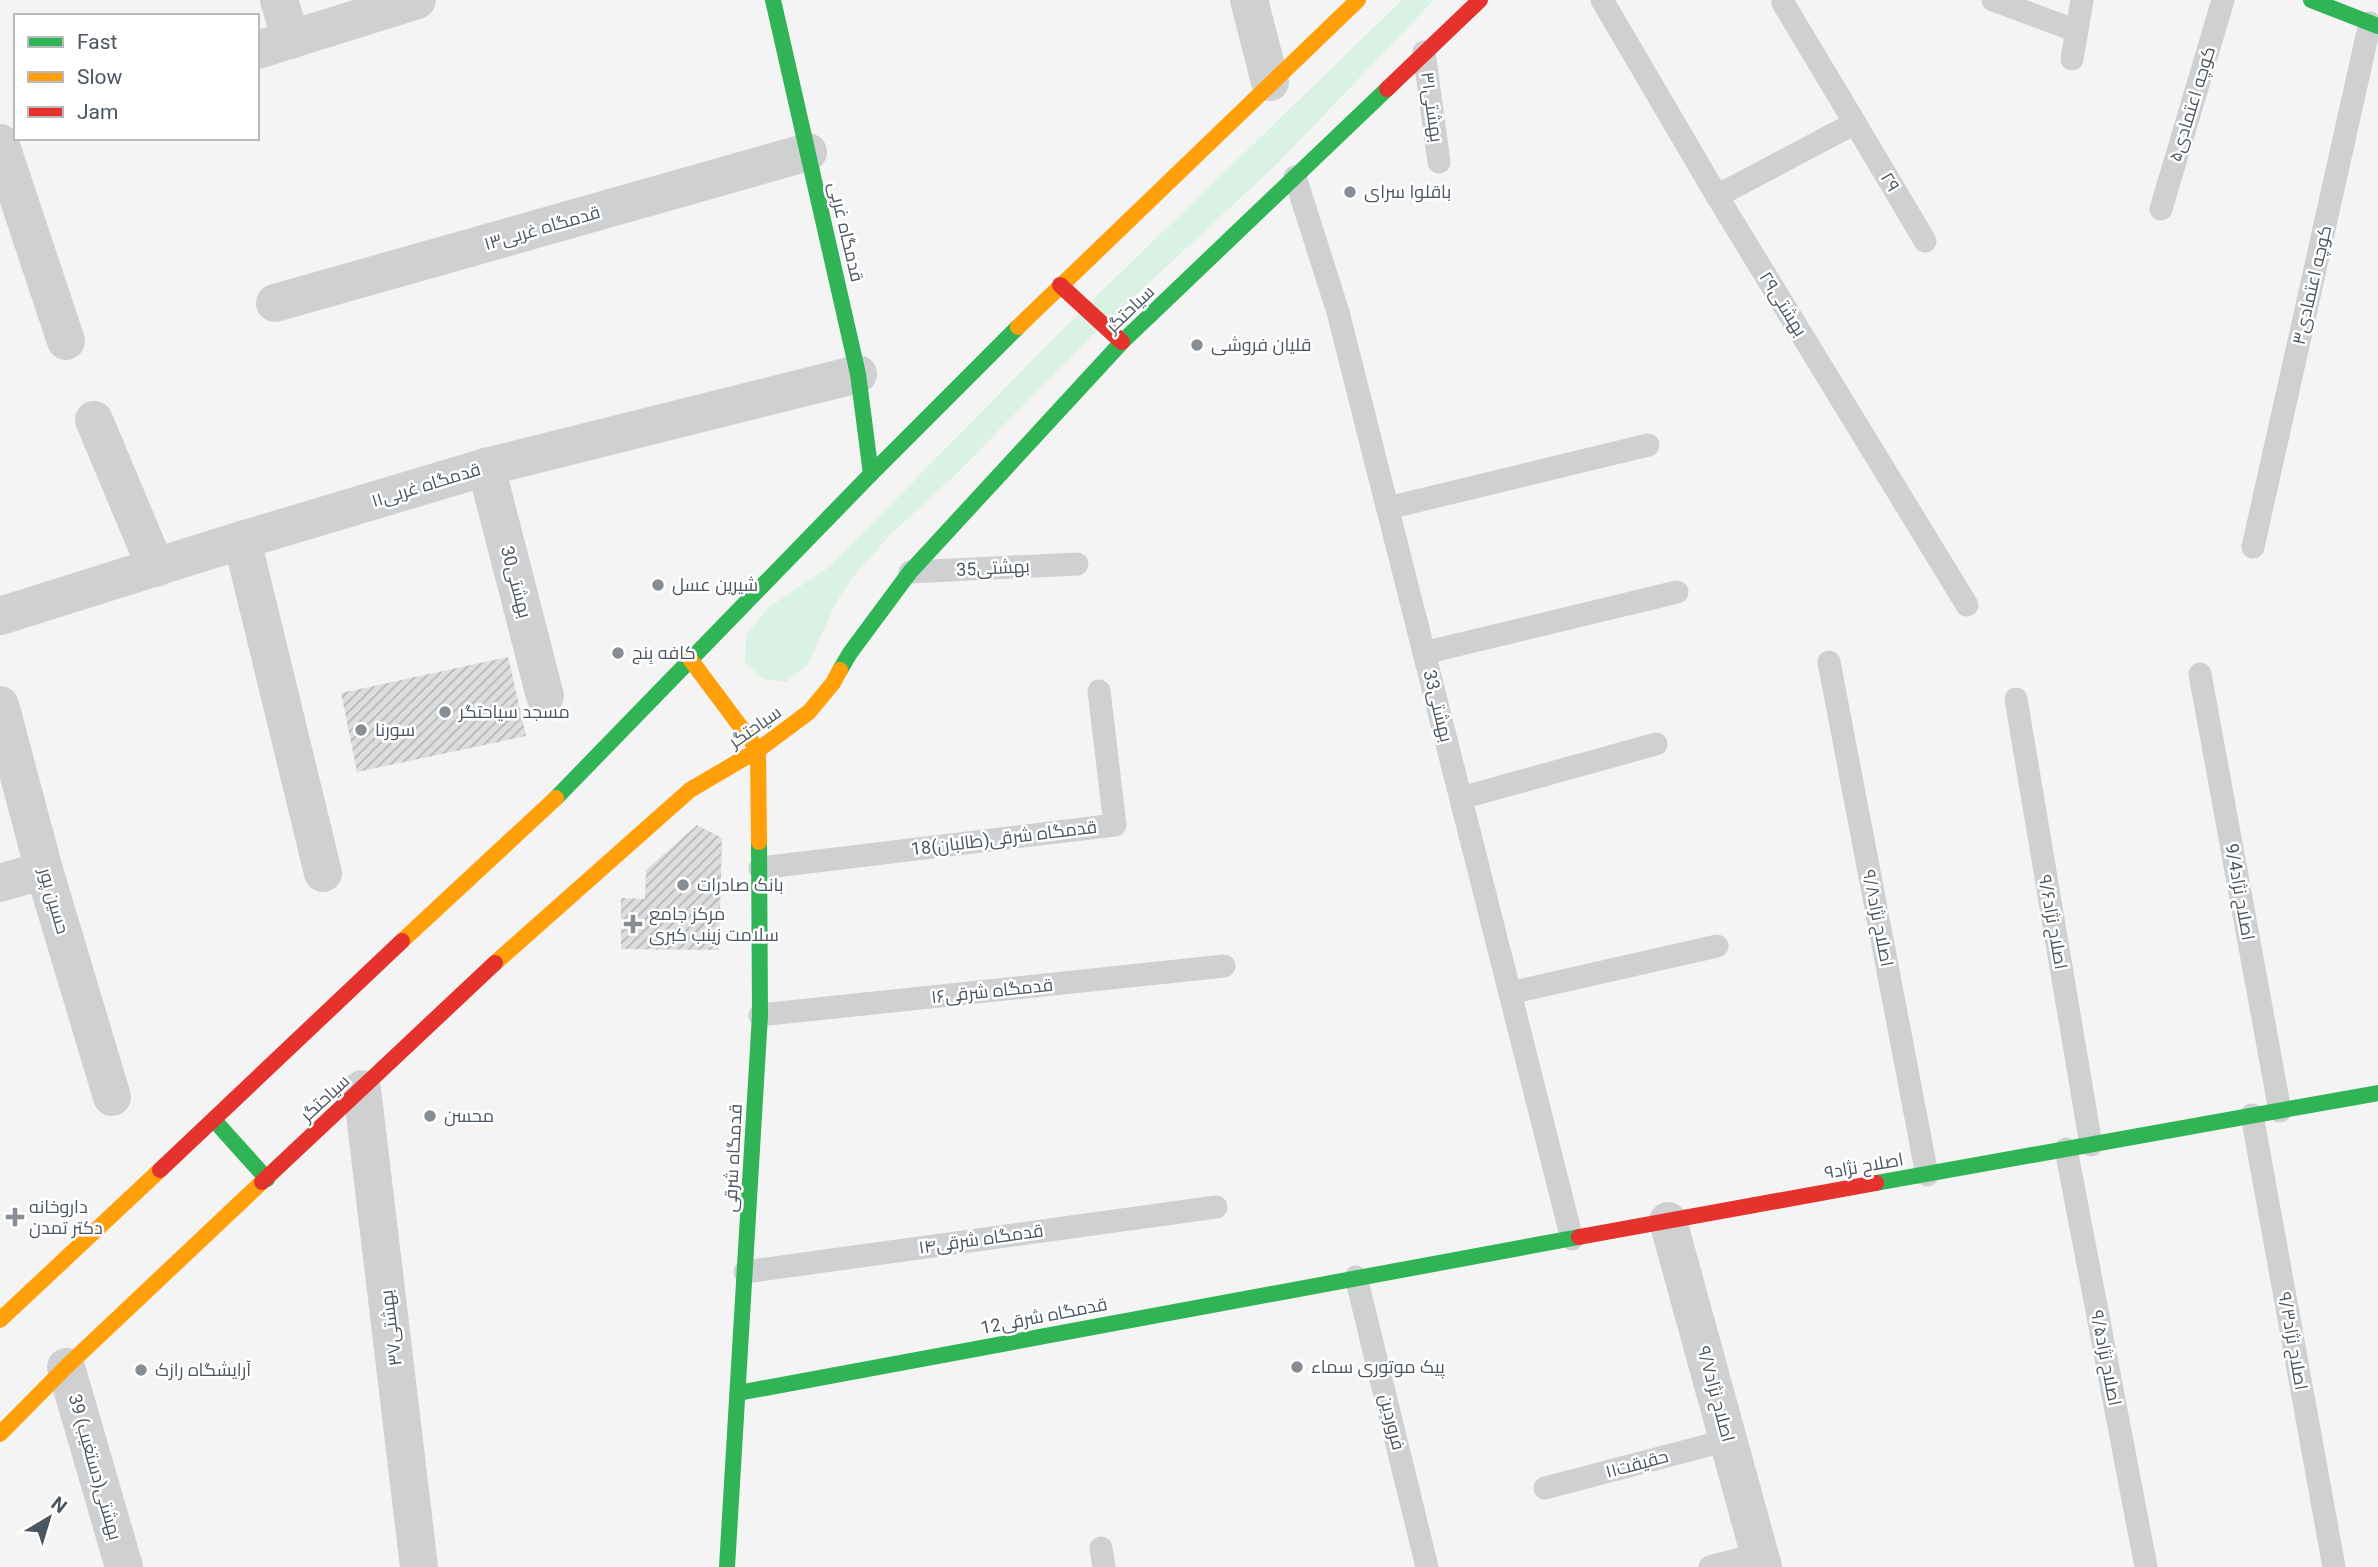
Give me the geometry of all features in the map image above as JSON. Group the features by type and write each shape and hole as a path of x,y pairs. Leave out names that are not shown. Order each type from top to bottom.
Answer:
{"main road":[{"name":"قدمگاه غربی","path":"773,0 858,374 871,474"},
{"path":"0,1320 570,785 871,474 1060,285 1358,0"},
{"name":"سیاحتگر","path":"0,1434 66,1367 504,955 690,790 758,750 809,712 833,684 850,653 910,572 1122,342 1480,0"},
{"path":"2311,0 2374,24"},
{"path":"1060,285 1122,342"},
{"path":"691,659 758,750"},
{"name":"قدمگاه شرقی","path":"727,1567 760,1015 758,750"},
{"name":"اصلاح نژاد۹","path":"1356,1277 2378,1093"},
{"path":"214,1120 267,1179"},
{"name":"12قدمگاه شرقی","path":"738,1393 1356,1277"}],"street":[{"path":"279,0 274,45 417,0"},
{"path":"1249,0 1270,82"},
{"path":"0,143 66,341"},
{"name":"قدمگاه غربی۱۳","path":"275,303 808,152"},
{"name":"قدمگاه غربی۱۱","path":"0,616 486,467 858,374"},
{"path":"94,420 156,568"},
{"name":"30بهشتی","path":"486,467 545,696"},
{"path":"242,540 323,873"},
{"name":"حسین پور","path":"0,705 44,870 112,1097"},
{"path":"0,883 44,870"},
{"name":"بهشتی۳۷","path":"362,1089 419,1567"},
{"name":"اصلاح نژاد۹/۷","path":"1668,1222 1762,1561"},
{"name":"39 بهشتی(دستغیب)","path":"66,1367 124,1567"}],"lane":[{"name":"۲۹بهشتی","path":"1602,0 1717,196 1967,605"},
{"path":"1993,0 2077,30"},
{"path":"2073,59 2082,0"},
{"name":"کوچه اعتمادی۵","path":"2161,209 2223,0"},
{"name":"۲۹","path":"1783,3 1925,241"},
{"name":"کوچه اعتمادی۳","path":"2253,547 2374,24"},
{"name":"بهشتی۳۱","path":"1424,52 1439,162"},
{"path":"1717,196 1855,123"},
{"name":"33بهشتی","path":"1296,177 1338,312 1572,1239"},
{"path":"1388,508 1648,445"},
{"name":"بهشتی35","path":"910,572 1077,564"},
{"path":"1424,653 1677,592"},
{"name":"اصلاح نژاد۹/۸","path":"1829,662 1927,1175"},
{"name":"9/4اصلاح نژاد","path":"2200,674 2280,1111"},
{"name":"18قدمگاه شرقی(طالبان)","path":"760,868 1115,825 1099,691"},
{"name":"اصلاح نژاد۹/۶","path":"2016,699 2091,1145"},
{"path":"1461,798 1656,744"},
{"path":"1510,993 1717,946"},
{"name":"قدمگاه شرقی۱۶","path":"760,1015 1224,966"},
{"name":"اصلاح نژاد۹/۳","path":"2252,1115 2334,1567"},
{"name":"اصلاح نژاد۹/۵","path":"2066,1149 2146,1567"},
{"name":"قدمگاه شرقی۱۴","path":"745,1272 1216,1207"},
{"name":"فروردین","path":"1356,1277 1427,1567"},
{"name":"حقیقت۱۱","path":"1545,1488 1728,1440"},
{"path":"1710,1567 1762,1561"}],"green space":[{"path":"1402,0 1434,0 1277,164 1099,329 953,477 891,534 852,578 837,601 808,664 786,682 764,679 745,662 746,635 769,607 829,567 1081,311"}],"building":[{"name":"مسجد سیاحتگر","path":"508,657 526,736 357,772 341,693"},
{"name":"بانک صادرات","path":"697,825 722,838 719,950 621,949 621,898 645,899 646,870"}],"traffic: fast":[{"path":"773,0 858,374 871,474"},
{"path":"2311,0 2378,26"},
{"path":"840,670 910,572 1122,342 1387,89"},
{"path":"556,798 1018,327"},
{"path":"727,1567 760,1015 759,842"},
{"path":"1876,1183 2378,1093"},
{"path":"214,1120 267,1179"},
{"path":"738,1393 1579,1237"}],"traffic: slow":[{"path":"1018,327 1358,0"},
{"path":"690,659 758,750"},
{"path":"495,963 690,790 758,750 809,712 840,670"},
{"path":"758,750 759,842"},
{"path":"402,941 556,798"},
{"path":"0,1320 160,1170"},
{"path":"0,1434 66,1367 262,1182"}],"traffic: jam":[{"path":"1387,89 1480,0"},
{"path":"1060,285 1122,342"},
{"path":"160,1170 402,941"},
{"path":"262,1182 495,963"},
{"path":"1579,1237 1876,1183"}],"place":[{"name":"باقلوا سرای","path":"1350,192"},
{"name":"قلیان فروشی","path":"1197,345"},
{"name":"شیرین عسل","path":"658,585"},
{"name":"کافه بِنج","path":"618,653"},
{"name":"مسجد سیاحتگر","path":"445,712"},
{"name":"سورنا","path":"361,730"},
{"name":"بانک صادرات","path":"683,885"},
{"name":"مرکز جامع سلامت زینب کبری","path":"633,924"},
{"name":"محسن","path":"430,1116"},
{"name":"داروخانه دکتر تمدن","path":"15,1217"},
{"name":"پیک موتوری سماء","path":"1297,1367"},
{"name":"آرایشگاه رازک","path":"141,1370"}]}
